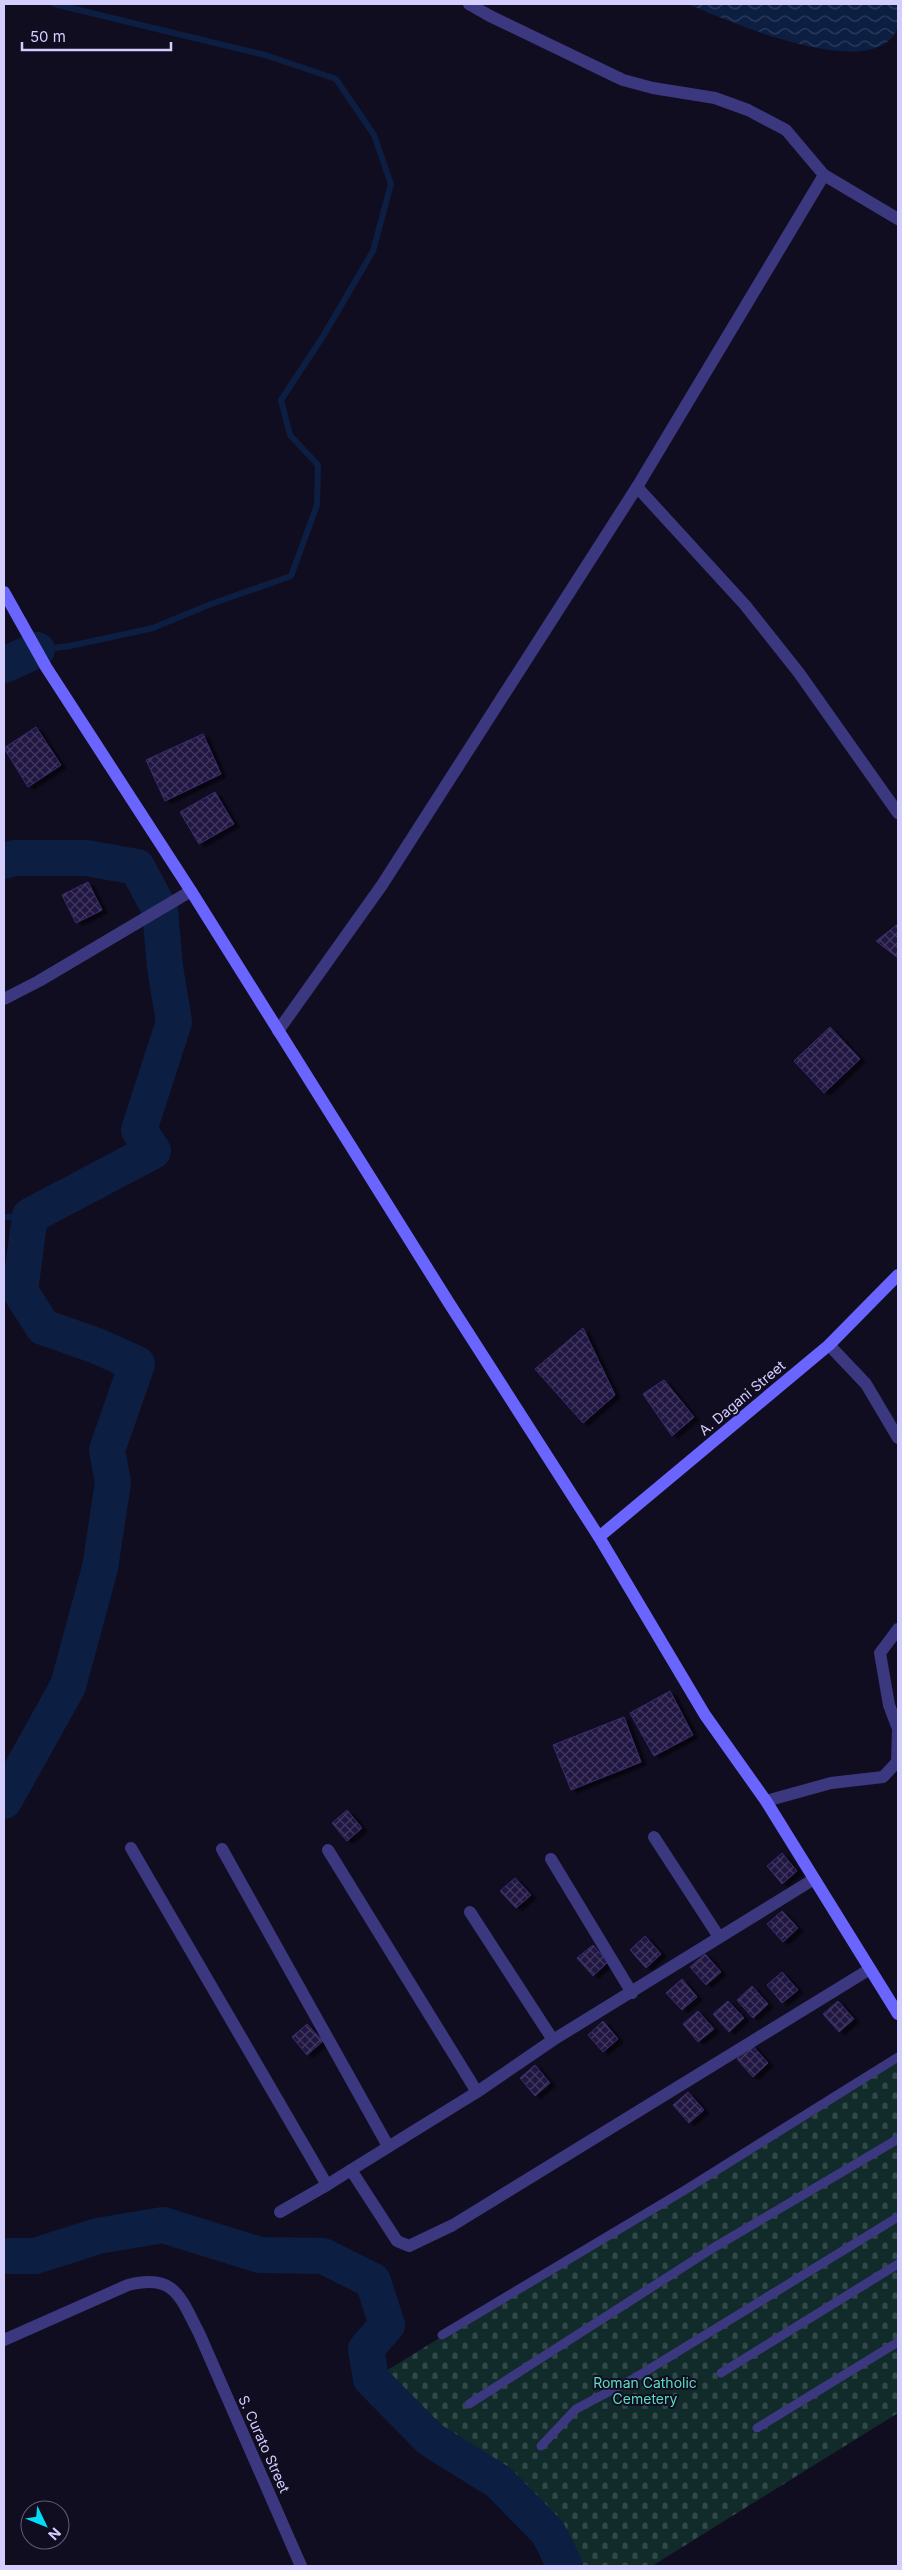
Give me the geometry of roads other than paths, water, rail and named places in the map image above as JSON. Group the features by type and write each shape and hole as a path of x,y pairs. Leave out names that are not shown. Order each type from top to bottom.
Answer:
{"main road":[{"path":"4,592 46,667 191,891 599,1537 705,1715 766,1801 898,2014"},
{"name":"A. Dagani Street","path":"599,1537 829,1345 898,1275"}],"street":[{"path":"469,4 623,80 653,88 715,98 748,110 786,130 824,175 898,219"},
{"path":"278,1031 382,885 637,487 824,175"},
{"path":"637,487 745,605 799,673 898,813"},
{"path":"4,999 39,981 191,891"},
{"path":"829,1345 866,1384 898,1438"},
{"path":"766,1801 831,1783 883,1776 896,1762 898,1729 889,1705 880,1653 898,1629"},
{"path":"654,1837 719,1937"},
{"path":"130,1848 327,2185"},
{"path":"222,1849 388,2146"},
{"path":"328,1850 477,2092"},
{"path":"551,1860 632,1992"},
{"path":"280,2212 477,2092 553,2040 814,1879"},
{"path":"470,1912 553,2040"},
{"path":"351,2170 397,2241 409,2246 453,2225 870,1969"},
{"name":"S. Curato Street","path":"4,2340 128,2285 148,2280 162,2282 180,2297 199,2333 301,2566"}],"lane":[{"path":"442,2335 685,2190 898,2057"},
{"path":"469,2404 713,2248 898,2139"},
{"path":"541,2446 576,2409 633,2378 898,2217"},
{"path":"721,2373 898,2264"},
{"path":"758,2428 898,2342"}],"water":[{"path":"688,4 898,4 899,21 898,27 884,44 861,51 832,50 799,44 765,34"}],"waterway":[{"path":"37,650 70,646 153,628 211,604 291,576 317,505 318,465 290,435 281,400 322,338 373,251 391,184 374,135 336,79 265,55 54,4"},
{"path":"4,665 37,650"},
{"path":"4,861 14,858 86,858 137,867 160,910 165,967 174,1022 139,1130 153,1151 30,1216 20,1291 43,1327 97,1346 137,1364 107,1450 113,1482 100,1568 68,1686 4,1801"},
{"path":"4,1217 30,1216"},
{"path":"4,2256 35,2256 98,2236 163,2225 260,2255 323,2256 373,2281 387,2325 366,2349 371,2379 430,2439 499,2482 548,2532 565,2566"}],"park label":[{"name":"Roman Catholic Cemetery","path":"645,2392"}]}
